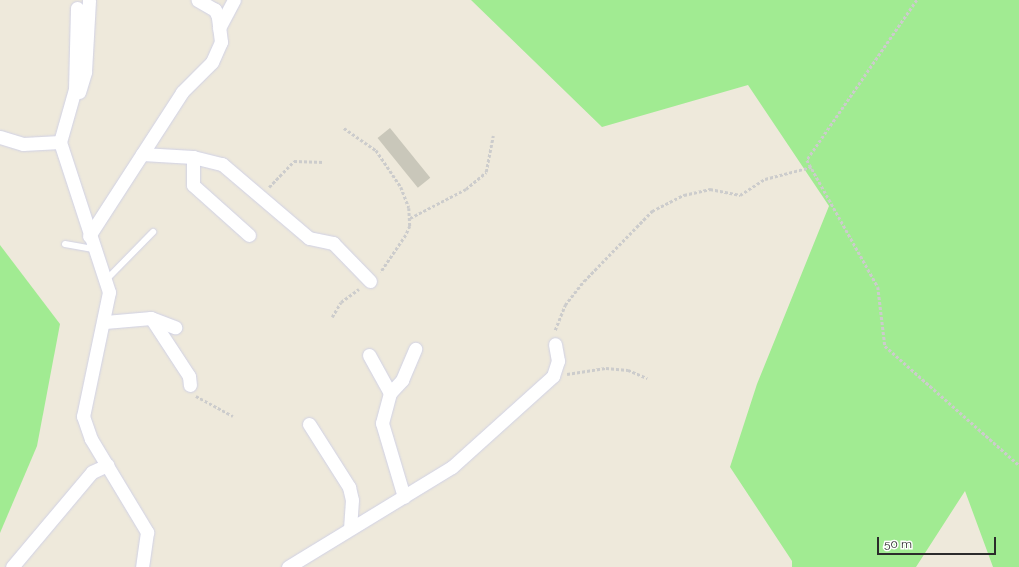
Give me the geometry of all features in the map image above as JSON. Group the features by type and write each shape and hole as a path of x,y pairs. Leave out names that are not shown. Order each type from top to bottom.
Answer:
{"street":[{"path":"71,103 83,85 89,0"},
{"path":"89,236 182,92 212,62 221,42 215,10 198,0"},
{"path":"219,28 234,0"},
{"path":"77,8 75,89 60,142 92,249 107,279 109,305 83,416 91,439 147,532 142,567"},
{"path":"0,137 23,144 60,142"},
{"path":"142,154 193,157 222,164 309,238 333,244 370,281"},
{"path":"193,157 194,185 249,235"},
{"path":"105,322 151,318 175,327"},
{"path":"151,318 189,376 190,385"},
{"path":"288,567 452,467 553,376 558,361 555,344"},
{"path":"404,497 382,423 390,393 402,380 415,349"},
{"path":"369,355 390,393"},
{"path":"309,424 349,487 352,500 350,528"},
{"path":"12,567 92,472 107,465"}],"lane":[{"path":"107,279 153,232"},
{"path":"65,244 92,249"}],"path":[{"path":"917,0 807,160 878,287 885,346 1019,465"},
{"path":"332,317 347,295 379,275 406,235 410,218 401,187 376,150 344,128"},
{"path":"410,218 428,212 486,172 493,136"},
{"path":"261,196 294,161 324,162"},
{"path":"555,344 554,334 565,305 652,211 684,195 710,189 740,194 765,178 811,167"},
{"path":"553,376 606,368 628,370 647,378"},
{"path":"190,385 189,393 233,416"}],"green space":[{"path":"471,0 1019,0 1019,567 993,567 965,491 916,567 792,567 792,561 730,467 757,384 829,206 748,85 602,127"},
{"path":"0,245 60,324 37,446 0,533"}],"building":[{"path":"390,128 430,178 418,188 378,138"}]}
